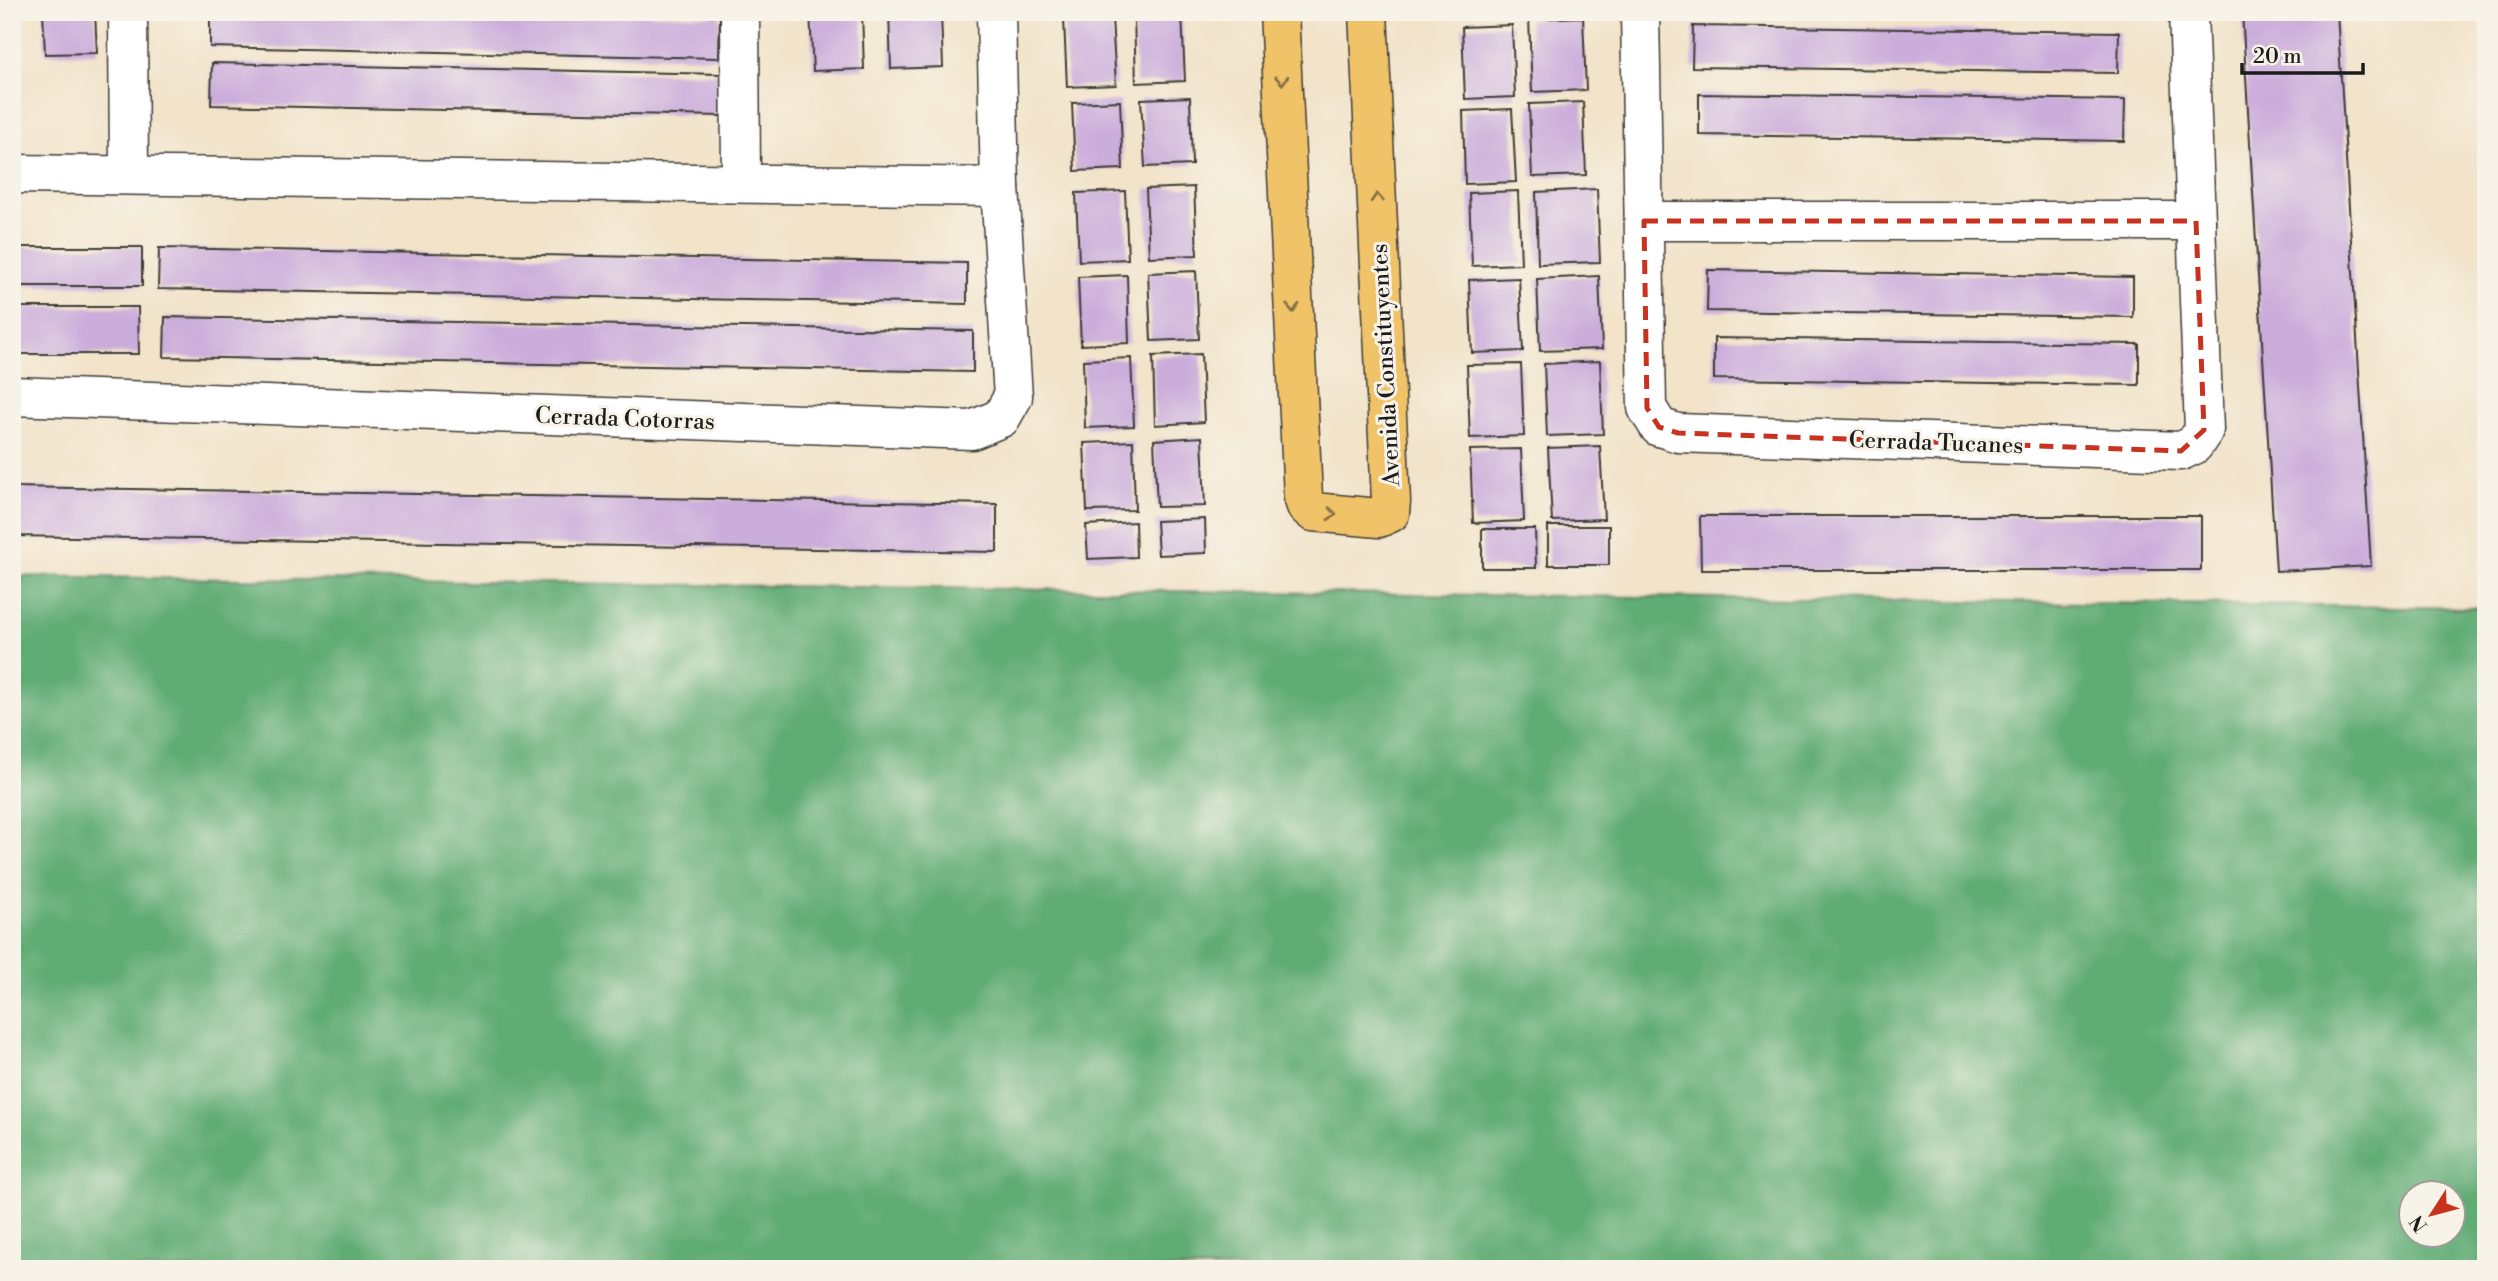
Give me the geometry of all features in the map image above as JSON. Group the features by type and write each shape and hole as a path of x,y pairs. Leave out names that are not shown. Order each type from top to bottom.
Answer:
{"main road":[{"name":"Avenida Constituyentes","path":"1279,12 1303,497 1306,506 1313,512 1379,518 1390,513 1391,501 1368,12"}],"street":[{"path":"128,12 129,175"},
{"path":"740,12 741,183"},
{"name":"Cerrada Cotorras","path":"12,396 972,430 1001,418 1013,397 1000,187 996,12"},
{"name":"Cerrada Tucanes","path":"1640,12 1647,408 1659,427 1678,433 2181,451 2194,445 2204,430 2188,12"},
{"path":"12,174 1000,187"},
{"path":"1644,221 2196,221"}],"highlighted area":[{"path":"1644,221 2196,221 2204,430 2181,451 1678,433 1659,427 1647,408"}],"green space":[{"path":"12,576 2486,608 2486,1269 12,1269"}],"building":[{"path":"12,12 16,12 18,54 12,54"},
{"path":"43,12 95,12 97,53 45,54"},
{"path":"210,12 555,12 720,16 719,58 210,47"},
{"path":"810,12 862,12 864,69 813,71"},
{"path":"889,12 941,12 943,67 891,69"},
{"path":"2242,12 2337,12 2371,566 2276,571"},
{"path":"1182,13 1185,81 1136,83 1134,15"},
{"path":"1112,17 1116,85 1067,87 1064,19"},
{"path":"1583,17 1586,90 1532,92 1529,19"},
{"path":"1512,25 1515,97 1465,99 1462,27"},
{"path":"1693,26 2119,32 2118,73 1692,67"},
{"path":"212,63 722,74 721,116 211,105"},
{"path":"1699,94 2125,100 2124,141 1699,135"},
{"path":"1190,97 1192,165 1145,167 1141,99"},
{"path":"1120,101 1123,169 1075,171 1072,103"},
{"path":"1583,102 1586,175 1532,177 1529,104"},
{"path":"1512,109 1516,182 1465,184 1463,111"},
{"path":"1194,187 1197,255 1149,257 1146,189"},
{"path":"1597,189 1600,262 1538,264 1536,192"},
{"path":"1125,191 1128,259 1079,261 1076,193"},
{"path":"1518,191 1521,264 1472,266 1469,193"},
{"path":"12,247 142,247 142,286 12,286"},
{"path":"159,248 967,263 967,304 158,289"},
{"path":"1708,270 2133,277 2133,317 1707,311"},
{"path":"1196,271 1199,339 1151,341 1148,273"},
{"path":"1127,275 1129,343 1081,345 1078,277"},
{"path":"1599,276 1602,349 1540,351 1537,279"},
{"path":"1519,278 1523,351 1472,353 1469,280"},
{"path":"12,307 138,307 139,354 12,354"},
{"path":"165,317 973,331 973,372 164,357"},
{"path":"1714,338 2139,344 2139,385 1714,379"},
{"path":"1201,354 1204,422 1155,425 1153,356"},
{"path":"1131,358 1134,426 1085,428 1083,360"},
{"path":"1600,361 1603,434 1547,436 1544,364"},
{"path":"1521,364 1524,436 1470,438 1467,365"},
{"path":"1202,437 1205,506 1157,507 1154,440"},
{"path":"1133,441 1135,510 1087,511 1084,443"},
{"path":"1600,446 1604,519 1552,521 1548,448"},
{"path":"1521,449 1524,521 1473,523 1470,450"},
{"path":"12,487 997,504 997,552 12,536"},
{"path":"1700,516 2201,516 2201,570 1701,570"},
{"path":"1205,519 1206,553 1158,555 1156,521"},
{"path":"1135,522 1136,557 1088,559 1086,525"},
{"path":"1548,526 1609,526 1609,565 1548,565"},
{"path":"1482,529 1535,529 1536,568 1482,568"}]}
